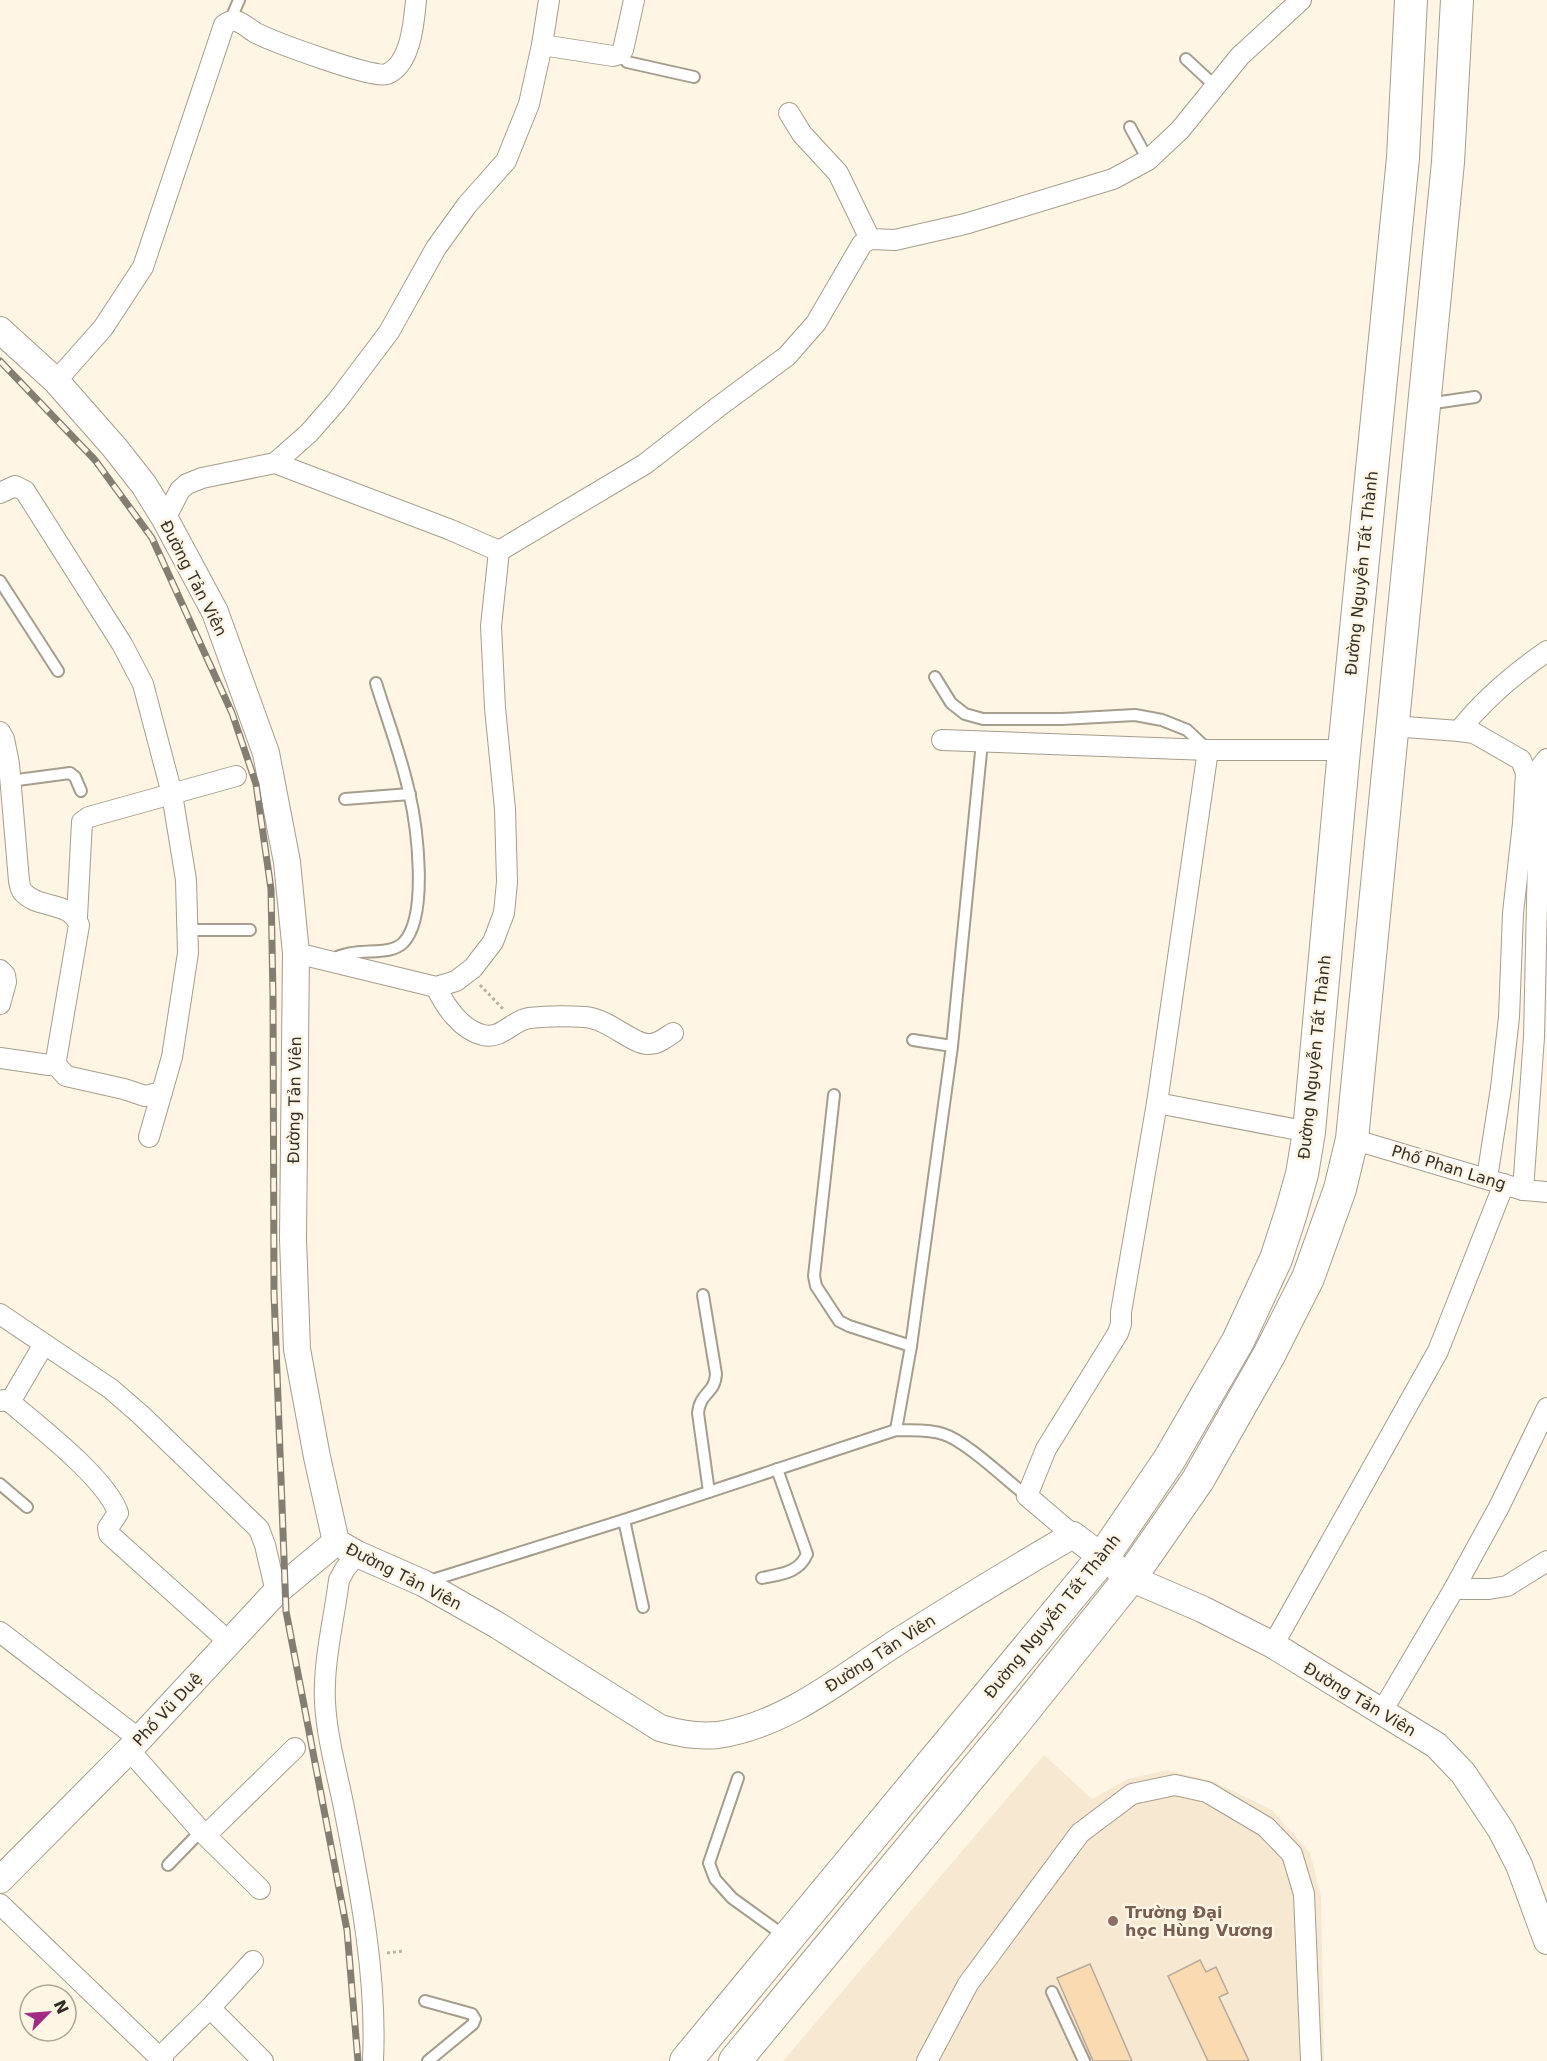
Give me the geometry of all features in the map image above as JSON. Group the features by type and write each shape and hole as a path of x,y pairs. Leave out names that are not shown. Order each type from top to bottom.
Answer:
{"main road":[{"name":"Đường Nguyễn Tất Thành","path":"692,2059 1103,1557 1169,1460 1238,1341 1276,1259 1292,1213 1309,1132 1344,750 1403,158 1411,0"},
{"path":"735,2061 1130,1578 1198,1480 1287,1323 1327,1230 1352,1139 1448,162 1457,0"}],"street":[{"path":"56,381 103,328 143,267 225,25 237,20 256,33 351,68 382,76 396,68 408,49 414,28 416,0"},
{"path":"165,519 180,490 187,484 202,478 275,463 309,433 337,401 389,332 436,248 467,205 506,161 529,104 549,0"},
{"path":"542,45 614,57 623,50 634,0"},
{"path":"499,551 645,464 787,356 816,322 862,244 870,239 895,240 965,224 1113,179 1148,160 1180,130 1240,56 1301,0"},
{"path":"789,113 802,134 838,173 870,239"},
{"name":"Đường Tản Viên","path":"0,330 56,381 144,485 215,612 266,753 287,862 296,953 293,1239 297,1349 317,1457 347,1548 423,1583 497,1625 660,1728 690,1736 719,1734 757,1724 795,1708 954,1606 1073,1534 1130,1578 1202,1609 1273,1645 1436,1745 1463,1773 1501,1830 1519,1865 1547,1940"},
{"path":"275,463 451,530 499,551"},
{"path":"0,493 15,486 25,491 122,644 143,684 172,794 186,880 188,953 172,1057 150,1137"},
{"path":"296,953 436,987 456,981 468,972 493,942 504,913 507,882 505,809 495,708 492,626 499,551"},
{"path":"1459,731 1476,708 1522,668 1547,651"},
{"path":"1392,726 1474,733 1521,760 1526,773 1513,913 1509,1017 1501,1088 1505,1184"},
{"path":"0,732 4,739 10,781 19,881 22,891 77,917"},
{"path":"942,740 1208,750 1344,750"},
{"path":"1073,1534 1026,1496 1046,1449 1118,1333 1121,1324 1121,1312 1158,1103 1208,750"},
{"path":"1273,1645 1438,1351 1505,1184 1540,1038 1543,896 1538,822 1540,768 1547,759"},
{"path":"162,1092 145,1096 66,1076 57,1066 56,1060 80,925 77,917 82,822 89,818 236,776"},
{"path":"0,970 5,975 6,982 0,1004"},
{"path":"436,987 443,1001 464,1026 484,1036 504,1032 526,1018 585,1017 602,1020 646,1045 658,1042 673,1033"},
{"path":"0,1058 49,1065 56,1060"},
{"path":"1158,1103 1309,1132"},
{"name":"Phố Phan Lang","path":"1352,1139 1505,1184 1547,1192"},
{"path":"0,1314 111,1389 141,1415 259,1530 265,1545 276,1592"},
{"path":"44,1344 5,1402 74,1458 115,1503 118,1513 108,1528 109,1533 229,1642"},
{"path":"1381,1713 1499,1507 1547,1408"},
{"path":"347,1548 345,1569 339,1580 325,1699 327,1734 349,1831 370,1954 374,2061"},
{"name":"Phố Vũ Duệ","path":"0,1880 134,1745 276,1592 347,1548"},
{"path":"1454,1589 1489,1589 1507,1586 1547,1561"},
{"path":"0,1632 134,1745 204,1833 260,1889"},
{"path":"204,1833 295,1748"},
{"path":"927,2061 968,1983 1080,1833 1132,1794 1175,1785 1207,1792 1266,1827 1292,1854 1304,1894 1311,2061"},
{"path":"0,1904 161,2059 254,1961"},
{"path":"210,2008 263,2061"}],"lane":[{"path":"230,21 239,0"},
{"path":"620,54 627,62 694,76"},
{"path":"1186,58 1215,86"},
{"path":"1130,127 1148,160"},
{"path":"1424,404 1474,397"},
{"path":"0,581 58,671"},
{"path":"935,677 951,703 965,714 983,719 1062,719 1135,715 1162,720 1187,730 1208,750"},
{"path":"330,961 339,955 351,952 394,949 405,941 416,918 419,900 417,843 410,794 376,683"},
{"path":"896,1430 952,1046 982,742"},
{"path":"10,781 70,773 75,777 81,791"},
{"path":"345,799 410,794"},
{"path":"187,930 250,930"},
{"path":"913,1040 952,1046"},
{"path":"834,1095 814,1276 816,1286 839,1321 910,1346"},
{"path":"703,1295 717,1374 716,1384 699,1402 698,1413 709,1492"},
{"path":"423,1583 624,1520 896,1430 926,1431 943,1434 957,1440 1026,1496"},
{"path":"762,1578 795,1570 804,1563 807,1554 777,1469"},
{"path":"0,1484 27,1507"},
{"path":"624,1520 643,1607"},
{"path":"738,1778 709,1863 715,1879 732,1898 788,1940"},
{"path":"168,1865 204,1833"},
{"path":"1052,1992 1084,2061"},
{"path":"425,2001 472,2014 475,2019 473,2024 428,2061"}],"path":[{"path":"468,972 504,1010"}],"shaded area":[{"name":"Trường Đại học Hùng Vương","path":"1044,1755 1092,1799 1128,1779 1167,1770 1212,1781 1272,1810 1310,1853 1321,1897 1324,2061 783,2061"}],"building":[{"path":"1200,1960 1206,1972 1216,1967 1228,1993 1219,1997 1249,2061 1208,2061 1168,1976"},
{"path":"1090,1964 1132,2061 1093,2061 1057,1978"}],"railway":[{"path":"0,361 95,460 152,538 232,713 256,784 271,889 274,1293 286,1611 347,1930 358,2061"}],"place":[{"name":"Trường Đại học Hùng Vương","path":"1113,1921"}]}
